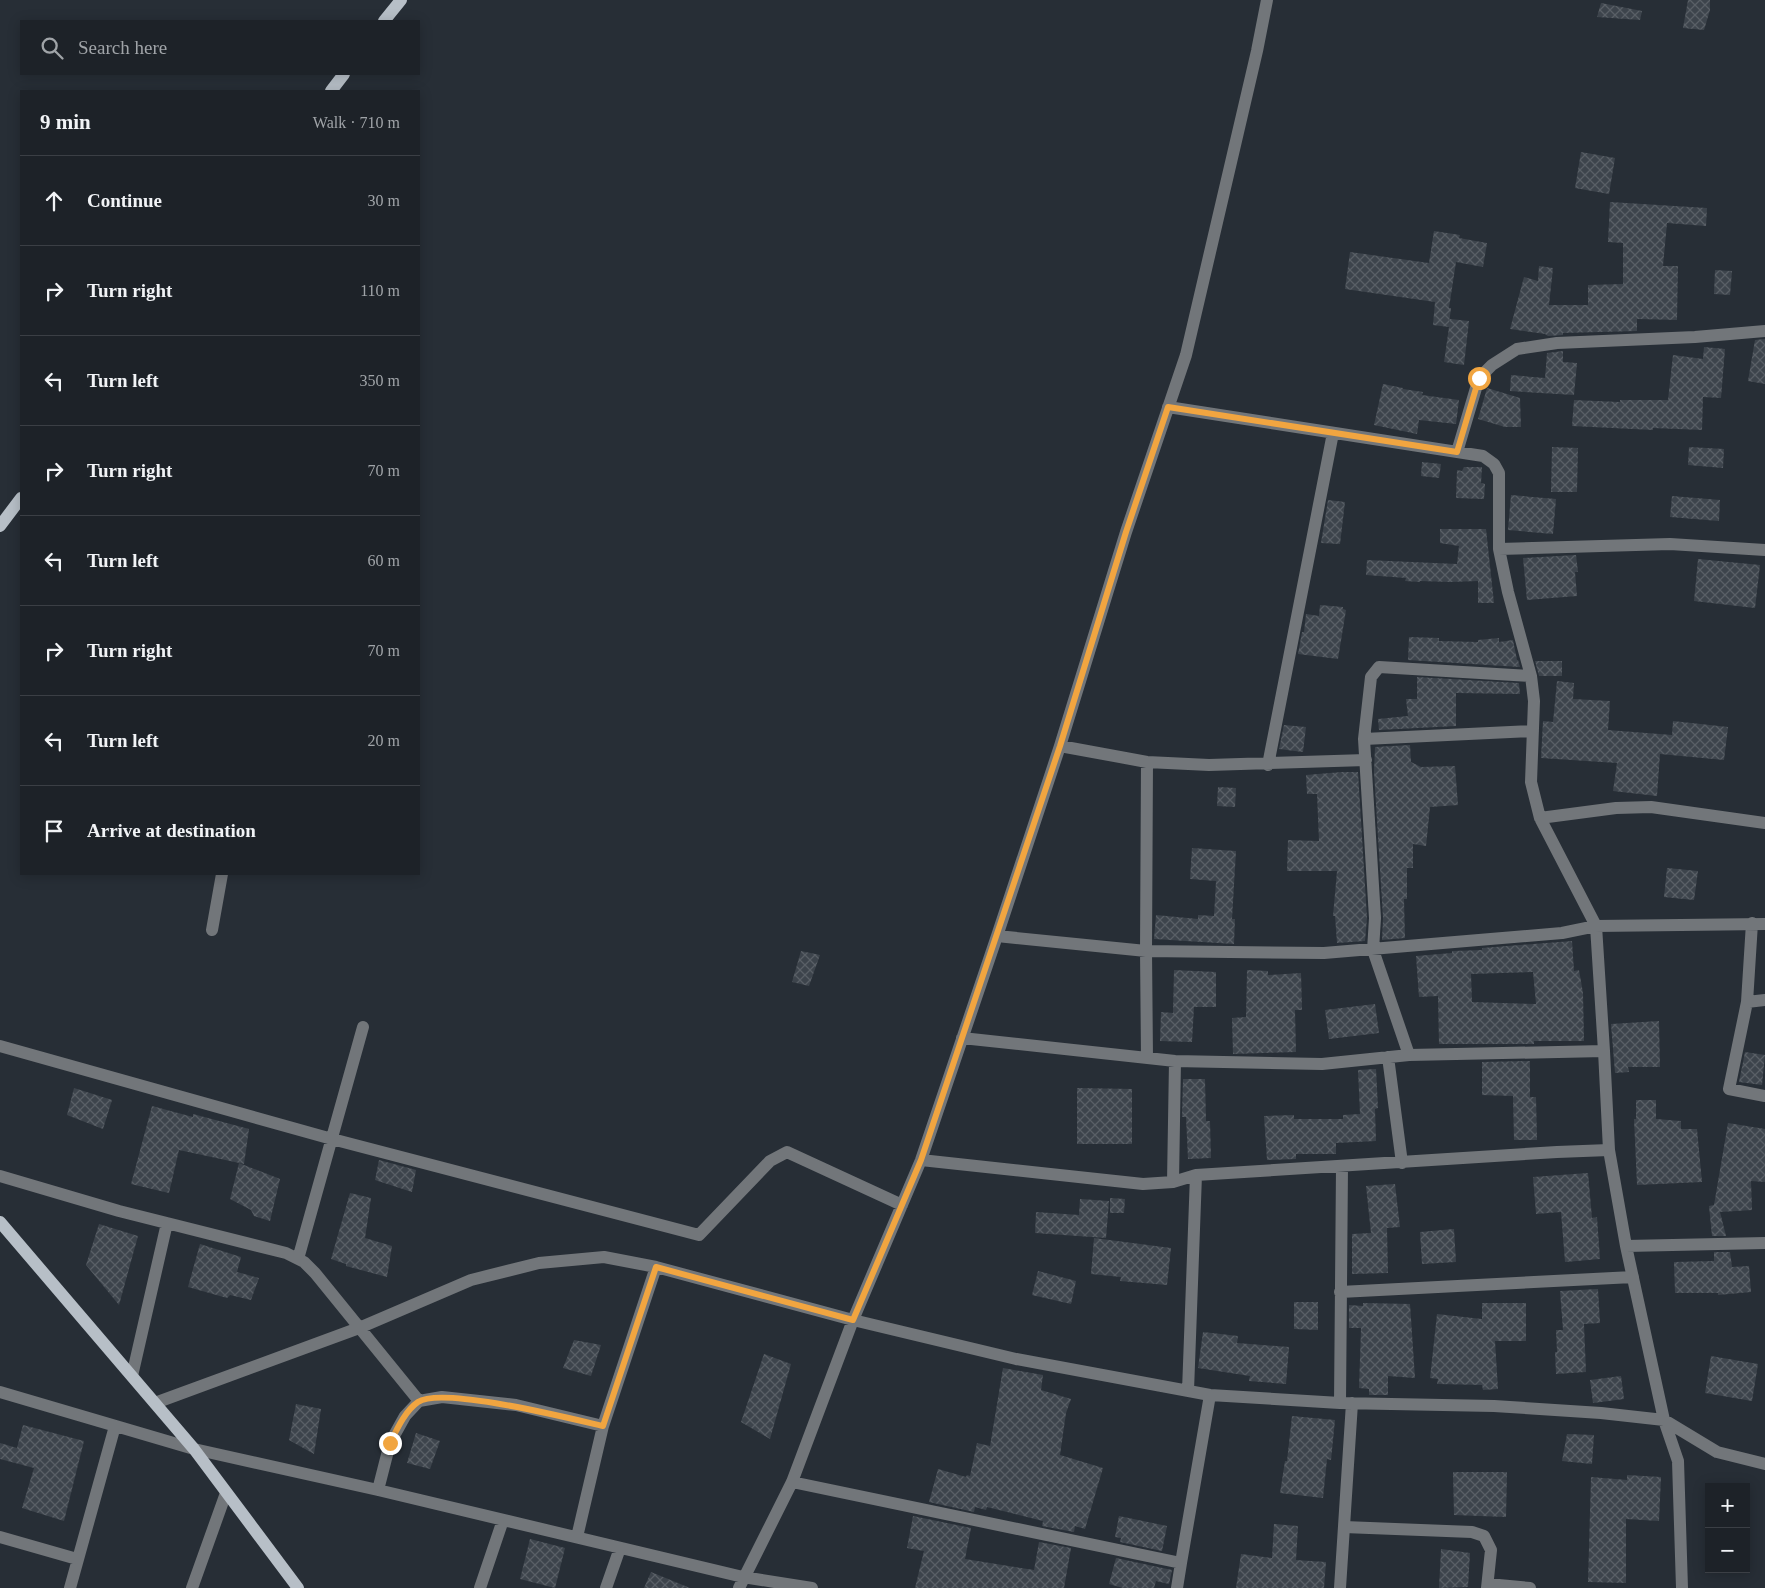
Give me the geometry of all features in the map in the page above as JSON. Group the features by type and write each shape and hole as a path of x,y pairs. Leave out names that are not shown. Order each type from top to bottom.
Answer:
{"main road":[{"path":"385,20 401,0"},
{"path":"332,90 343,75"},
{"path":"0,526 20,499"},
{"path":"0,1222 194,1449 298,1588"}],"street":[{"path":"741,1582 792,1482 853,1320 921,1160 997,936 1060,746 1126,532 1186,355 1268,0"},
{"path":"1457,452 1479,378 1492,365 1518,349 1557,343 1695,337 1765,331"},
{"path":"1168,407 1483,456 1494,464 1499,473 1499,550 1508,592 1531,676 1534,701 1531,782 1540,818 1596,926 1609,1150 1626,1246 1664,1420 1678,1462 1682,1588"},
{"path":"1268,765 1333,433"},
{"path":"1499,550 1670,544 1765,550"},
{"path":"1409,1055 1373,950 1375,918 1364,739 1371,677 1379,667 1531,676"},
{"path":"1364,739 1533,731"},
{"path":"1060,746 1147,762 1209,766 1366,760"},
{"path":"1147,762 1147,1058"},
{"path":"1540,818 1616,808 1651,807 1765,823"},
{"path":"212,930 222,875"},
{"path":"1752,923 1747,1002 1729,1089 1765,1096"},
{"path":"997,936 1146,951 1324,953 1562,933 1596,926 1765,924"},
{"path":"1747,1002 1765,1000"},
{"path":"298,1259 363,1027"},
{"path":"962,1038 1174,1061 1322,1064 1409,1055 1604,1051"},
{"path":"0,1046 332,1139 699,1235 770,1161 787,1152 902,1205"},
{"path":"1388,1057 1402,1162"},
{"path":"1173,1182 1174,1061"},
{"path":"921,1160 1142,1184 1173,1182 1196,1176 1609,1150"},
{"path":"1340,1588 1344,1527 1346,1403 1340,1292 1342,1166"},
{"path":"0,1176 167,1223 286,1252 304,1262 315,1273 419,1401"},
{"path":"1188,1391 1196,1176"},
{"path":"132,1376 167,1223"},
{"path":"1626,1246 1765,1243"},
{"path":"155,1404 359,1328 471,1280 539,1263 604,1257 656,1267 853,1320 1016,1360 1210,1395 1346,1403 1494,1406 1601,1413 1664,1420 1717,1452 1765,1464"},
{"path":"577,1538 603,1426 656,1267"},
{"path":"1340,1292 1633,1278"},
{"path":"0,1392 194,1449 378,1490 620,1548 741,1582 812,1588"},
{"path":"1177,1588 1210,1395"},
{"path":"378,1490 390,1443 405,1416 419,1401 442,1397 516,1405 603,1426"},
{"path":"70,1588 115,1426"},
{"path":"792,1482 1181,1563"},
{"path":"192,1588 226,1493"},
{"path":"480,1588 503,1520"},
{"path":"1344,1527 1472,1532 1484,1536 1490,1550 1488,1586 1530,1588"},
{"path":"0,1537 77,1559"},
{"path":"606,1588 620,1548"}],"building":[{"path":"1688,0 1710,0 1710,10 1704,30 1683,28"},
{"path":"1601,3 1642,11 1640,20 1597,17"},
{"path":"1581,152 1615,158 1609,194 1575,188"},
{"path":"1610,202 1707,208 1706,226 1667,223 1663,266 1678,266 1677,320 1637,319 1637,331 1563,333 1563,335 1548,336 1510,329 1524,277 1538,281 1539,266 1553,268 1549,305 1588,305 1588,285 1623,284 1623,243 1608,242"},
{"path":"1434,231 1460,235 1459,238 1487,243 1483,267 1456,262 1449,308 1451,308 1449,324 1450,319 1469,321 1464,365 1444,362 1449,327 1433,325 1435,302 1345,289 1350,252 1429,263"},
{"path":"1715,270 1732,271 1730,295 1714,294"},
{"path":"1765,339 1765,384 1748,381 1755,340"},
{"path":"1704,347 1725,349 1721,398 1703,397 1702,430 1653,428 1653,430 1572,426 1574,400 1620,402 1620,400 1668,400 1673,355 1703,359"},
{"path":"1563,351 1563,362 1577,363 1574,395 1510,391 1511,375 1545,378 1547,353"},
{"path":"1383,384 1423,392 1422,395 1459,400 1456,424 1419,420 1417,434 1374,425"},
{"path":"1487,388 1520,398 1521,427 1505,427 1478,419"},
{"path":"1552,447 1578,448 1577,492 1551,492"},
{"path":"1689,447 1724,449 1723,468 1688,465"},
{"path":"1422,462 1441,464 1439,478 1421,476"},
{"path":"1464,467 1482,467 1481,483 1485,484 1484,499 1456,498 1457,470 1462,471"},
{"path":"1511,495 1556,499 1553,534 1508,530"},
{"path":"1672,496 1720,500 1719,521 1670,517"},
{"path":"1328,500 1345,502 1340,544 1321,543"},
{"path":"1440,529 1486,529 1494,603 1478,603 1478,581 1420,582 1405,581 1406,578 1366,575 1367,560 1457,564 1459,546 1440,543"},
{"path":"1576,555 1578,572 1575,572 1577,596 1527,600 1523,558"},
{"path":"1698,559 1760,565 1755,608 1694,601"},
{"path":"1320,605 1343,607 1346,610 1338,659 1298,654 1302,632 1304,632 1306,614 1319,616"},
{"path":"1409,637 1439,638 1439,641 1478,642 1478,640 1499,638 1499,642 1513,640 1520,667 1408,660"},
{"path":"1535,661 1562,661 1562,676 1539,676"},
{"path":"1417,677 1519,683 1520,694 1456,693 1456,726 1379,730 1378,719 1408,716 1406,699 1417,699"},
{"path":"1557,681 1574,683 1573,699 1610,701 1608,730 1672,735 1673,721 1728,727 1724,760 1660,754 1657,796 1613,791 1617,763 1541,758 1543,721 1553,722"},
{"path":"1284,725 1306,727 1303,752 1279,749"},
{"path":"1410,745 1411,762 1421,767 1455,766 1458,805 1430,807 1426,846 1413,844 1413,868 1407,868 1407,899 1404,899 1405,938 1382,940 1383,918 1374,772 1375,747"},
{"path":"1358,772 1367,918 1365,941 1337,943 1335,916 1333,916 1337,871 1287,871 1288,840 1319,841 1317,794 1307,794 1306,775"},
{"path":"1218,787 1236,788 1235,807 1217,806"},
{"path":"1192,848 1236,851 1232,919 1235,919 1234,944 1154,939 1156,915 1198,919 1198,915 1214,916 1216,881 1190,879"},
{"path":"1667,868 1698,871 1694,900 1664,897"},
{"path":"1572,941 1574,971 1579,970 1583,993 1584,1041 1534,1041 1534,1044 1439,1044 1438,996 1419,997 1416,956 1452,953 1452,951 1482,950 1482,948","holes":["1533,972 1536,1004 1472,1002 1471,974"]},
{"path":"801,951 820,955 809,986 792,982"},
{"path":"1174,970 1216,972 1216,1007 1194,1007 1192,1042 1160,1041 1161,1012 1173,1013"},
{"path":"1247,970 1268,971 1268,975 1301,973 1302,1010 1295,1010 1296,1052 1233,1054 1232,1018 1246,1017"},
{"path":"1375,1004 1379,1033 1329,1039 1325,1010"},
{"path":"1659,1021 1660,1067 1628,1067 1629,1072 1615,1073 1611,1024"},
{"path":"1745,1052 1765,1055 1762,1085 1739,1082"},
{"path":"1530,1061 1530,1097 1536,1097 1537,1140 1514,1140 1513,1096 1482,1095 1482,1062"},
{"path":"1376,1069 1378,1108 1375,1109 1376,1141 1336,1143 1336,1154 1296,1154 1296,1159 1267,1160 1264,1116 1294,1115 1294,1119 1343,1119 1343,1115 1360,1114 1358,1070"},
{"path":"1183,1079 1205,1079 1206,1121 1210,1121 1211,1158 1188,1159 1186,1117 1182,1117"},
{"path":"74,1088 112,1100 103,1129 67,1115"},
{"path":"1077,1088 1132,1089 1132,1144 1077,1144"},
{"path":"1636,1100 1656,1100 1656,1119 1681,1121 1681,1129 1697,1129 1702,1182 1637,1185 1634,1119 1636,1119"},
{"path":"152,1106 193,1117 193,1114 249,1129 244,1164 179,1150 169,1193 131,1184"},
{"path":"1728,1123 1765,1129 1765,1182 1751,1181 1752,1210 1720,1212 1726,1236 1712,1236 1709,1206 1714,1205"},
{"path":"379,1160 416,1170 412,1192 375,1180"},
{"path":"239,1163 280,1179 270,1221 254,1216 251,1210 230,1199"},
{"path":"1588,1173 1592,1218 1597,1217 1600,1259 1565,1262 1561,1212 1536,1214 1533,1177"},
{"path":"1395,1184 1400,1227 1387,1228 1388,1273 1352,1274 1352,1234 1371,1233 1366,1186"},
{"path":"350,1193 371,1198 365,1238 392,1246 387,1277 346,1266 346,1264 331,1259"},
{"path":"1110,1198 1125,1199 1124,1213 1110,1213"},
{"path":"1080,1199 1109,1201 1106,1238 1035,1233 1036,1212 1079,1215"},
{"path":"99,1224 138,1236 119,1305 86,1265"},
{"path":"1454,1229 1456,1262 1422,1264 1420,1232"},
{"path":"1094,1238 1171,1248 1167,1285 1120,1281 1121,1277 1091,1274"},
{"path":"200,1244 241,1257 237,1272 259,1278 251,1300 230,1295 227,1298 188,1287"},
{"path":"1714,1252 1730,1252 1732,1267 1749,1266 1751,1292 1718,1295 1718,1293 1675,1293 1674,1262 1714,1261"},
{"path":"1038,1271 1076,1281 1071,1304 1032,1295"},
{"path":"1598,1289 1600,1323 1584,1324 1586,1372 1556,1374 1556,1330 1563,1330 1560,1291"},
{"path":"1294,1302 1318,1302 1318,1330 1294,1329"},
{"path":"1363,1303 1410,1304 1415,1378 1388,1376 1388,1395 1369,1395 1369,1389 1359,1388 1361,1328 1349,1328 1349,1305 1363,1306"},
{"path":"1482,1303 1526,1303 1526,1341 1495,1341 1498,1389 1483,1390 1482,1385 1437,1384 1438,1379 1430,1378 1437,1314 1482,1319"},
{"path":"1203,1332 1238,1336 1237,1343 1289,1347 1286,1384 1249,1381 1250,1376 1198,1368"},
{"path":"574,1340 601,1345 591,1376 563,1368"},
{"path":"764,1354 791,1364 770,1439 741,1422"},
{"path":"1711,1356 1758,1364 1752,1401 1705,1393"},
{"path":"1003,1368 1043,1375 1041,1390 1071,1399 1066,1413 1060,1455 1103,1468 1085,1529 1075,1526 1074,1532 1042,1526 1043,1521 987,1507 986,1510 975,1507 974,1512 929,1502 938,1469 966,1477 967,1475 970,1476 977,1443 990,1446"},
{"path":"1621,1376 1624,1399 1593,1403 1590,1380"},
{"path":"296,1404 321,1409 314,1454 289,1440"},
{"path":"1292,1416 1335,1420 1331,1460 1327,1459 1323,1498 1280,1493 1285,1461 1287,1461"},
{"path":"23,1425 84,1441 64,1521 22,1508 34,1468 0,1459 0,1443 17,1448"},
{"path":"416,1433 440,1441 430,1469 407,1463"},
{"path":"1567,1434 1594,1435 1592,1464 1562,1461"},
{"path":"1453,1472 1507,1472 1506,1517 1454,1515"},
{"path":"1627,1475 1661,1477 1659,1521 1626,1519 1626,1583 1588,1582 1591,1477 1627,1480"},
{"path":"913,1516 971,1528 965,1559 1034,1570 1039,1542 1071,1548 1064,1588 915,1588 924,1551 907,1548"},
{"path":"1119,1516 1167,1526 1162,1551 1120,1542 1121,1538 1115,1537"},
{"path":"1274,1524 1298,1526 1296,1560 1326,1562 1324,1588 1236,1588 1241,1554 1272,1558"},
{"path":"530,1539 565,1548 555,1588 520,1579"},
{"path":"1441,1549 1470,1553 1468,1587 1439,1588"},
{"path":"1116,1558 1172,1570 1169,1584 1156,1581 1154,1588 1123,1588 1109,1584"},
{"path":"651,1572 690,1588 644,1588"}],"route":[{"path":"390,1443 405,1416 419,1401 442,1397 516,1405 603,1426 656,1267 853,1320 921,1160 1060,746 1126,532 1168,407 1457,452 1479,378"}]}
